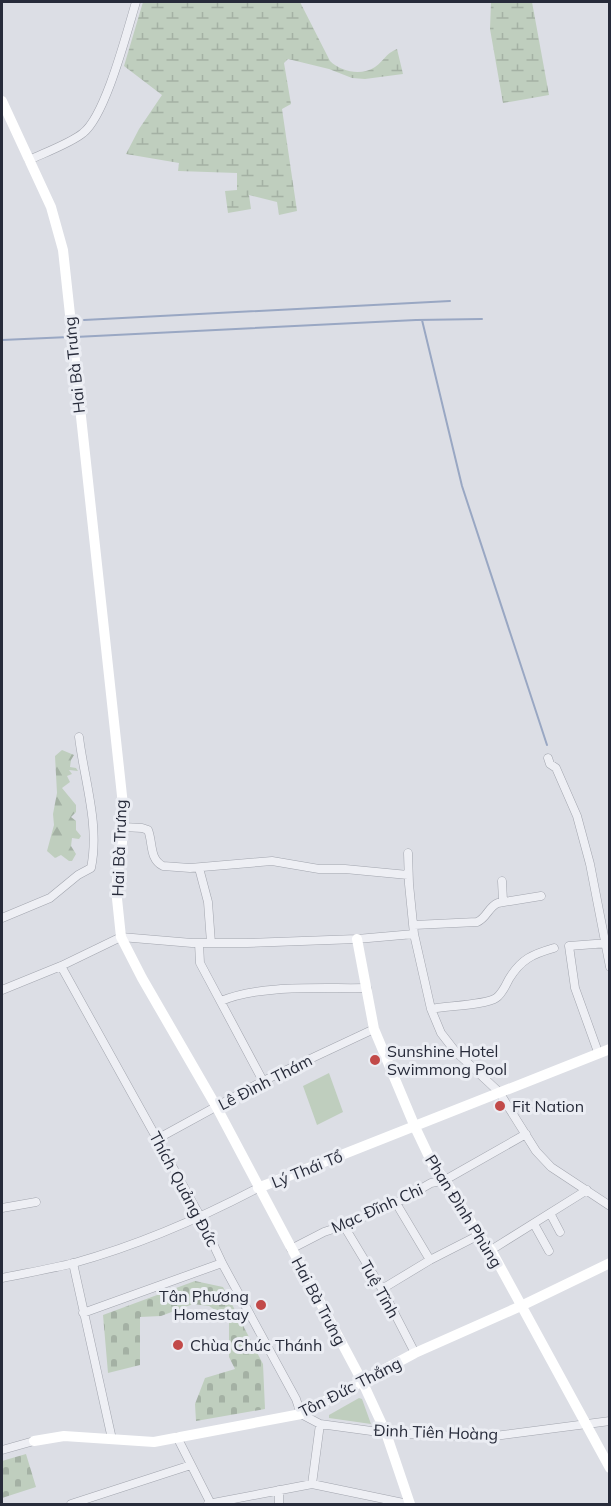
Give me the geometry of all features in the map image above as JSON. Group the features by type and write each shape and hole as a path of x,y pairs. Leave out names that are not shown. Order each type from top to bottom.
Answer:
{"street":[{"path":"29,160 83,133 96,117 117,66 136,2"},
{"name":"Hai Bà Trưng","path":"2,101 51,207 63,250 123,805 123,827 116,890 121,937 216,1106 362,1381 386,1433 409,1504"},
{"path":"2,918 50,898 78,875 91,868 92,819 79,736"},
{"path":"548,758 550,764 556,768 577,816 607,943 609,967"},
{"path":"123,827 148,830 154,857 159,864 199,868 272,861 319,869 408,874"},
{"path":"408,853 414,934 431,1009 441,1033 455,1051 499,1092 536,1151 551,1167 609,1206"},
{"path":"199,868 208,902 211,943"},
{"path":"502,881 503,902"},
{"path":"414,925 477,922 483,920 493,905 541,896"},
{"path":"2,990 61,966 121,937 211,943 357,939 414,934"},
{"name":"Phan Đình Phùng","path":"357,939 374,1029 433,1165 491,1250 587,1423 609,1468"},
{"path":"199,943 200,963 262,1081"},
{"path":"604,1051 575,988 569,946 607,943"},
{"path":"431,1009 484,1002 496,998 514,971 523,962 532,955 554,948"},
{"name":"Thích Quảng Đức","path":"61,966 201,1218 222,1263 296,1399 301,1414"},
{"path":"221,1001 234,995 265,990 367,988"},
{"name":"Lê Đình Thám","path":"157,1139 262,1081 374,1029"},
{"name":"Lý Thái Tổ","path":"2,1278 73,1263 154,1237 201,1218 258,1188 604,1051"},
{"name":"Mạc Đĩnh Chi","path":"291,1249 324,1232 344,1226 396,1203 431,1183 445,1180 526,1134"},
{"path":"431,1183 433,1165"},
{"path":"491,1250 587,1190"},
{"path":"2,1208 36,1202"},
{"path":"396,1203 430,1260"},
{"path":"550,1213 560,1232"},
{"path":"534,1224 549,1251"},
{"name":"Tuệ Tĩnh","path":"344,1226 382,1289 415,1353"},
{"path":"382,1289 430,1260 479,1235"},
{"path":"73,1263 112,1439"},
{"path":"83,1313 222,1263"},
{"name":"Tôn Đức Thắng","path":"2,1449 64,1436 154,1442 301,1414 415,1353 521,1306 609,1263"},
{"name":"Đinh Tiên Hoàng","path":"301,1414 320,1424 386,1433 487,1437 609,1421"},
{"path":"312,1484 320,1424"},
{"path":"177,1437 210,1504 312,1484 409,1504"},
{"path":"71,1504 191,1465"},
{"path":"279,1490 279,1504"}],"green space":[{"path":"143,2 300,2 330,61 335,65 352,72 370,70 397,49 403,74 365,79 352,78 329,69 288,59 284,63 291,104 282,109 297,211 279,215 277,202 249,195 251,209 228,213 225,191 237,190 237,173 178,171 179,163 126,154 139,129 162,95 124,66"},
{"path":"491,2 532,2 549,95 503,103 490,29"},
{"path":"62,750 74,755 70,767 78,771 69,770 72,774 67,776 70,782 62,788 76,805 76,812 71,817 76,821 76,830 81,836 79,839 72,838 71,846 76,854 72,861 61,855 55,858 47,851 54,825 53,814 57,793 55,756"},
{"path":"329,1073 343,1112 317,1125 303,1086"},
{"path":"195,1281 223,1287 263,1364 265,1409 196,1421 195,1404 205,1378 235,1369 229,1357 229,1319 209,1306 193,1304 161,1316 140,1317 140,1365 108,1373 103,1315"},
{"path":"359,1398 362,1399 371,1424 329,1418 329,1415"},
{"path":"26,1454 36,1487 2,1498 2,1461"}],"waterway":[{"path":"84,320 450,301"},
{"path":"75,337 416,320 482,319"},
{"path":"422,320 462,486 547,745"},
{"path":"2,340 69,337"}],"place":[{"name":"Sunshine Hotel Swimmong Pool","path":"375,1060"},
{"name":"Fit Nation","path":"500,1106"},
{"name":"Tân Phương Homestay","path":"261,1305"},
{"name":"Chùa Chúc Thánh","path":"178,1345"}]}
